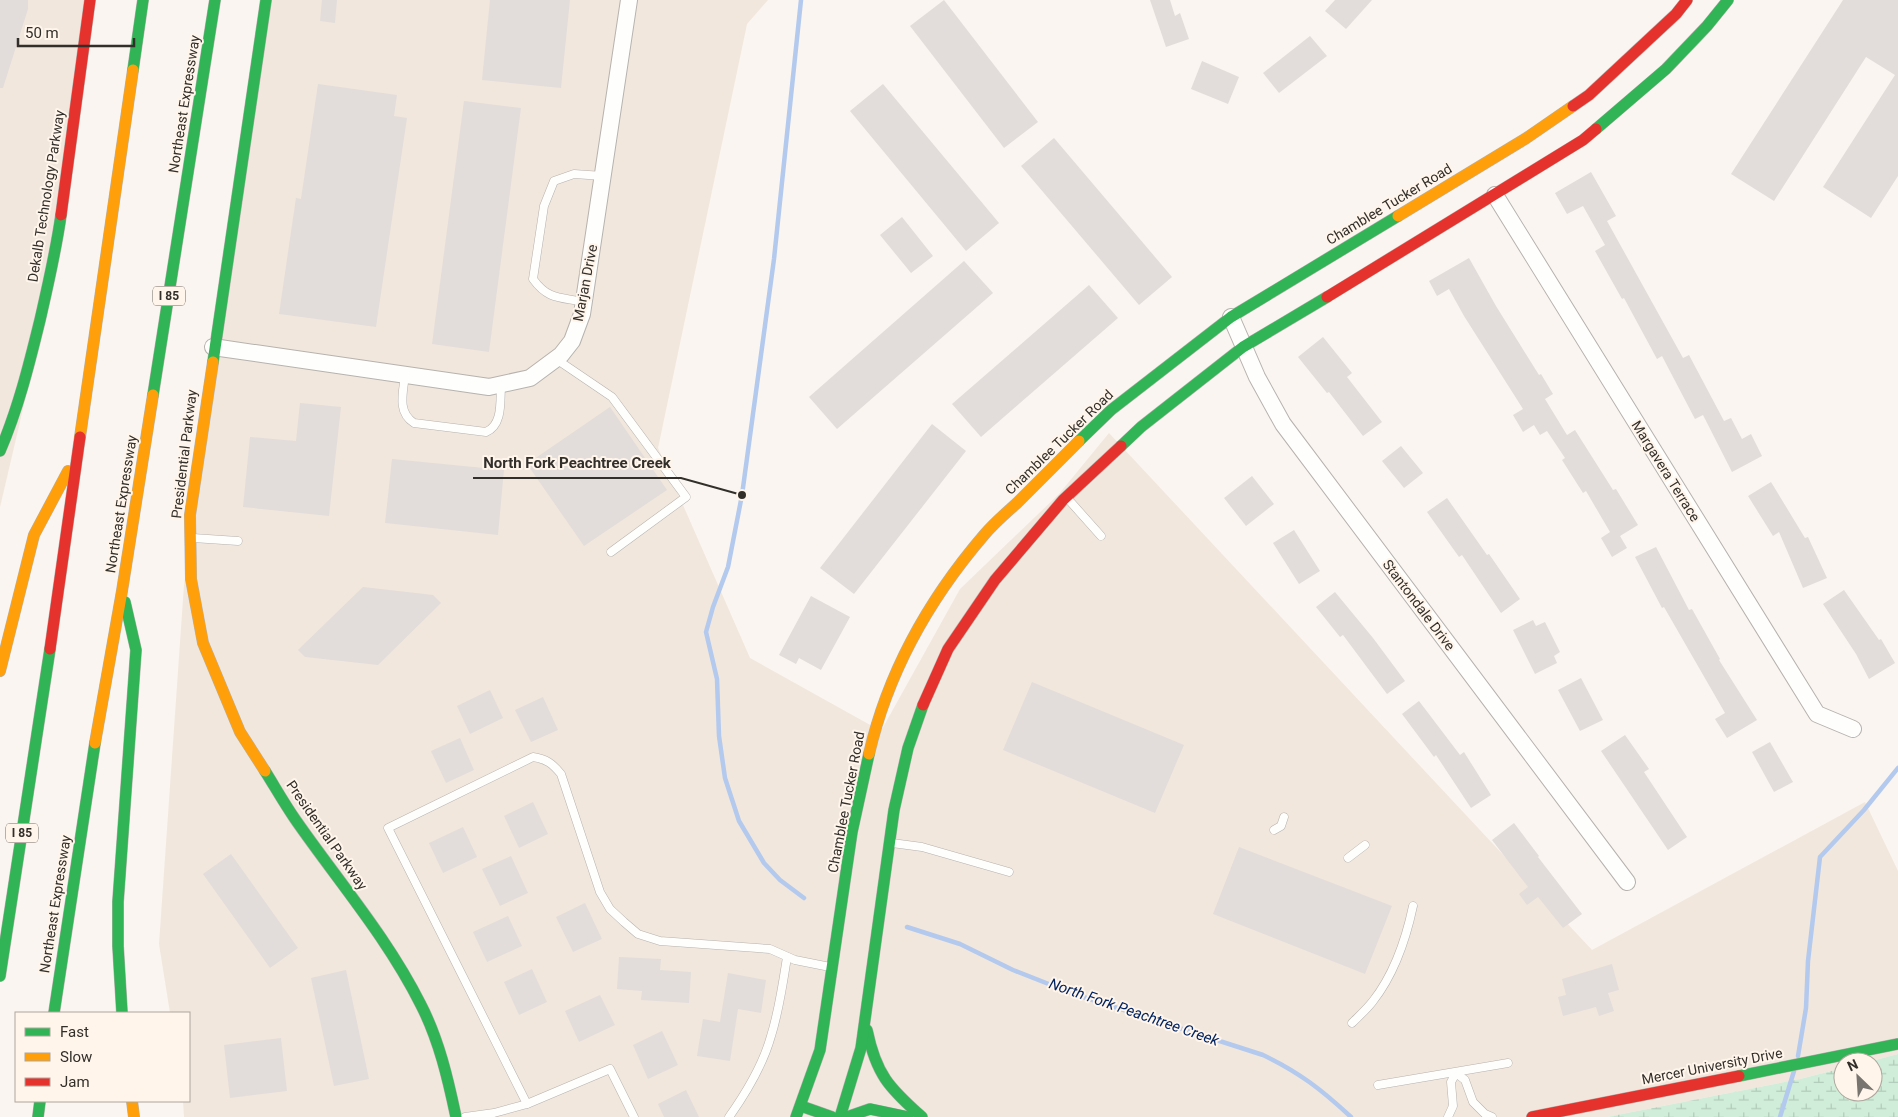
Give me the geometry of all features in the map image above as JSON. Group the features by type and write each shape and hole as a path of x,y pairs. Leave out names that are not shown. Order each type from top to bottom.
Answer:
{"main road":[{"name":"Dekalb Technology Parkway","path":"0,451 14,421 56,251 90,0"},
{"name":"I 85","path":"0,976 44,690 76,454 143,0"},
{"name":"Northeast Expressway","path":"54,1012 92,757 122,591 215,0"},
{"name":"Presidential Parkway","path":"266,0 190,515 191,579 204,643 240,732 295,819 392,953 422,1006 439,1048 456,1117"},
{"name":"Chamblee Tucker Road","path":"796,1117 820,1050 852,832 874,734 893,680 916,631 938,594 985,534 1111,410 1231,317 1525,139 1589,95 1676,14 1688,0"},
{"path":"840,1117 861,1048 894,810 908,748 927,694 948,649 995,580 1066,497 1141,426 1243,347 1583,140 1666,69 1707,26 1728,0"},
{"path":"0,671 34,535 76,454"},
{"path":"122,591 136,650 118,902 118,946 122,1012"},
{"path":"865,1022 874,1060 885,1079 898,1096 922,1117"},
{"name":"Mercer University Drive","path":"1532,1117 1898,1044"},
{"path":"38,1117 40,1102"},
{"path":"132,1102 134,1117"},
{"path":"801,1106 832,1117"},
{"path":"848,1117 870,1109 908,1117"}],"street":[{"name":"Marjan Drive","path":"214,347 489,388 530,378 556,359 572,341 582,314 629,0"},
{"name":"Margavera Terrace","path":"1495,195 1817,714 1853,729"},
{"name":"Stantondale Drive","path":"1231,317 1243,347 1283,424 1627,882"}],"lane":[{"path":"584,302 549,295 533,279 544,206 554,181 574,174 603,176"},
{"path":"556,359 612,397 686,497 611,552"},
{"path":"404,376 402,403 408,419 414,423 486,432 497,424 501,385"},
{"path":"1066,497 1101,536"},
{"path":"190,538 238,541"},
{"path":"527,1104 388,828 533,757 544,759 553,764 561,774 600,892 610,909 638,934 660,941 770,949 795,960 832,968"},
{"path":"1274,830 1281,826 1284,818"},
{"path":"890,843 922,847 1009,872"},
{"path":"1348,858 1365,845"},
{"path":"1352,1023 1373,1001 1396,964 1409,926 1413,906"},
{"path":"728,1117 741,1100 753,1078 771,1036 787,957"},
{"path":"1378,1085 1508,1063"},
{"path":"465,1117 494,1115 527,1104 610,1069 634,1117"},
{"path":"1448,1117 1453,1106 1451,1082 1456,1073"},
{"path":"1456,1073 1465,1080 1473,1102 1485,1114 1492,1117"}],"shaded area":[{"path":"0,0 94,0 56,268 0,507"},
{"path":"266,0 768,0 747,24 658,448 750,658 881,731 960,589 1059,494 1109,433 1592,950 1865,802 1898,871 1898,1054 1883,1058 1883,1052 1833,1052 1833,1071 1800,1079 1607,1117 184,1117 183,1102 190,1102 190,1012 170,1012 159,944 184,585"}],"green space":[{"path":"1898,1054 1898,1117 1607,1117 1800,1079 1833,1071 1833,1102 1883,1102 1883,1058"}],"building":[{"path":"0,0 28,0 28,9 3,88 0,88"},
{"path":"322,0 337,0 335,23 320,21"},
{"path":"490,0 570,0 561,88 482,80"},
{"path":"944,0 1038,122 1004,148 910,26"},
{"path":"1150,0 1170,0 1175,16 1180,13 1189,39 1166,47"},
{"path":"1335,0 1372,0 1346,29 1325,11"},
{"path":"1843,0 1898,0 1898,176 1871,218 1823,187 1895,75 1866,57 1774,201 1731,174"},
{"path":"1310,36 1327,56 1279,93 1263,73"},
{"path":"1202,61 1239,77 1228,104 1191,89"},
{"path":"318,84 397,95 394,116 407,118 376,327 279,314 296,198 301,199"},
{"path":"883,84 999,223 966,251 850,111"},
{"path":"464,101 521,108 489,352 432,344"},
{"path":"1054,138 1172,277 1139,305 1021,166"},
{"path":"1591,172 1616,216 1607,221 1683,358 1689,355 1724,421 1731,418 1742,439 1751,434 1762,456 1732,472 1703,415 1695,419 1662,356 1657,359 1624,298 1622,299 1595,251 1605,245 1583,206 1567,214 1555,193"},
{"path":"902,217 933,256 911,273 880,235"},
{"path":"1469,258 1496,306 1553,394 1545,399 1567,435 1575,430 1613,490 1616,489 1638,525 1620,536 1627,548 1612,557 1601,538 1610,532 1586,491 1583,493 1562,460 1565,458 1547,431 1540,435 1534,425 1523,432 1513,415 1523,409 1449,289 1437,296 1429,281"},
{"path":"964,261 993,293 837,429 809,397"},
{"path":"1089,285 1118,318 981,437 952,404"},
{"path":"1323,337 1352,373 1347,377 1382,422 1363,436 1329,392 1327,393 1298,357"},
{"path":"300,403 341,407 329,516 243,507 250,437 296,441"},
{"path":"610,407 667,490 584,546 527,464"},
{"path":"932,424 966,451 854,594 820,568"},
{"path":"1401,446 1423,473 1404,488 1382,461"},
{"path":"392,459 504,470 498,535 385,523"},
{"path":"1252,476 1274,504 1246,526 1224,498"},
{"path":"1771,482 1805,538 1808,537 1827,578 1803,588 1779,532 1773,536 1748,496"},
{"path":"1447,498 1520,599 1501,613 1462,555 1459,557 1427,512"},
{"path":"1294,530 1320,571 1299,584 1273,543"},
{"path":"1656,547 1689,610 1692,609 1719,660 1757,720 1727,738 1715,719 1725,713 1664,607 1662,608 1635,557"},
{"path":"363,587 433,595 441,603 378,665 305,657 298,650"},
{"path":"1844,590 1879,640 1881,639 1895,663 1869,679 1856,654 1823,604"},
{"path":"1335,592 1405,681 1387,694 1343,635 1340,637 1316,607"},
{"path":"811,596 850,617 821,670 799,658 796,664 779,655"},
{"path":"1533,620 1536,626 1545,622 1560,652 1554,656 1557,663 1535,674 1513,630"},
{"path":"1581,678 1603,720 1580,731 1558,690"},
{"path":"1032,682 1184,745 1155,813 1003,750"},
{"path":"490,690 503,718 470,734 457,706"},
{"path":"543,697 558,730 531,742 515,710"},
{"path":"1419,701 1460,755 1464,752 1491,795 1471,808 1436,755 1434,757 1402,714"},
{"path":"1625,735 1649,769 1644,772 1687,837 1668,850 1601,751"},
{"path":"460,738 474,770 446,783 431,751"},
{"path":"1770,742 1793,782 1774,792 1752,752"},
{"path":"533,802 548,834 519,848 504,816"},
{"path":"1514,823 1582,914 1563,928 1538,897 1527,905 1519,894 1528,887 1492,840"},
{"path":"463,827 477,857 443,873 429,843"},
{"path":"1239,847 1392,906 1365,974 1213,914"},
{"path":"231,854 298,948 270,968 203,874"},
{"path":"511,856 528,893 500,906 482,869"},
{"path":"585,903 602,939 573,952 556,917"},
{"path":"508,916 522,946 487,962 473,932"},
{"path":"619,957 661,959 660,970 691,972 689,1003 641,1000 642,991 617,989"},
{"path":"1612,964 1619,990 1608,993 1614,1011 1599,1016 1596,1007 1563,1016 1558,997 1566,995 1562,979"},
{"path":"532,969 547,1002 519,1015 504,982"},
{"path":"346,970 369,1079 334,1086 311,978"},
{"path":"728,973 766,980 761,1013 738,1009 730,1061 697,1056 703,1019 720,1022"},
{"path":"600,995 615,1025 579,1042 565,1011"},
{"path":"662,1031 678,1065 648,1079 633,1045"},
{"path":"281,1038 287,1091 230,1098 224,1045"},
{"path":"686,1090 699,1117 664,1117 658,1104"}],"waterway":[{"name":"North Fork Peachtree Creek","path":"801,0 774,259 742,495 728,567 706,632 717,679 719,736 725,778 739,821 764,863 780,880 804,898"},
{"path":"1798,1056 1806,1008 1808,961 1820,857 1864,810 1898,768"},
{"name":"North Fork Peachtree Creek","path":"907,927 960,944 1013,970 1074,994 1263,1055 1310,1082 1351,1117"},
{"path":"1780,1117 1794,1071"}],"traffic: fast":[{"path":"133,70 143,0"},
{"path":"153,395 215,0"},
{"path":"213,362 266,0"},
{"path":"1596,129 1666,69 1707,26 1728,0"},
{"path":"0,451 18,403 32,354 52,268 61,215"},
{"path":"1079,441 1111,410 1231,317 1398,216"},
{"path":"1121,446 1141,427 1243,347 1327,297"},
{"path":"122,1012 118,946 118,902 136,650 125,602"},
{"path":"0,976 50,649"},
{"path":"840,1117 861,1048 894,810 908,748 923,705"},
{"path":"54,1012 95,743"},
{"path":"796,1117 820,1050 852,832 869,754"},
{"path":"265,771 295,819 378,933 408,980 427,1018 438,1046 456,1117"},
{"path":"867,1030 875,1058 886,1079 892,1088 922,1117"},
{"path":"1739,1076 1898,1044"},
{"path":"38,1117 40,1102"},
{"path":"801,1106 832,1117"},
{"path":"847,1117 870,1109 908,1117"}],"traffic: slow":[{"path":"80,437 133,70"},
{"path":"1398,216 1525,139 1573,106"},
{"path":"213,362 190,515 191,579 203,643 240,732 265,771"},
{"path":"95,743 122,591 153,395"},
{"path":"869,754 887,694 899,665 913,637 946,584 964,559 1000,518 1079,441"},
{"path":"0,671 34,535 68,471"},
{"path":"132,1102 134,1117"}],"traffic: jam":[{"path":"61,215 90,0"},
{"path":"1573,106 1589,95 1676,14 1687,0"},
{"path":"1327,297 1583,140 1596,129"},
{"path":"50,649 80,437"},
{"path":"923,705 948,649 995,580 1063,500 1121,446"},
{"path":"1532,1117 1739,1076"}],"place":[{"name":"North Fork Peachtree Creek","path":"742,495"}]}
